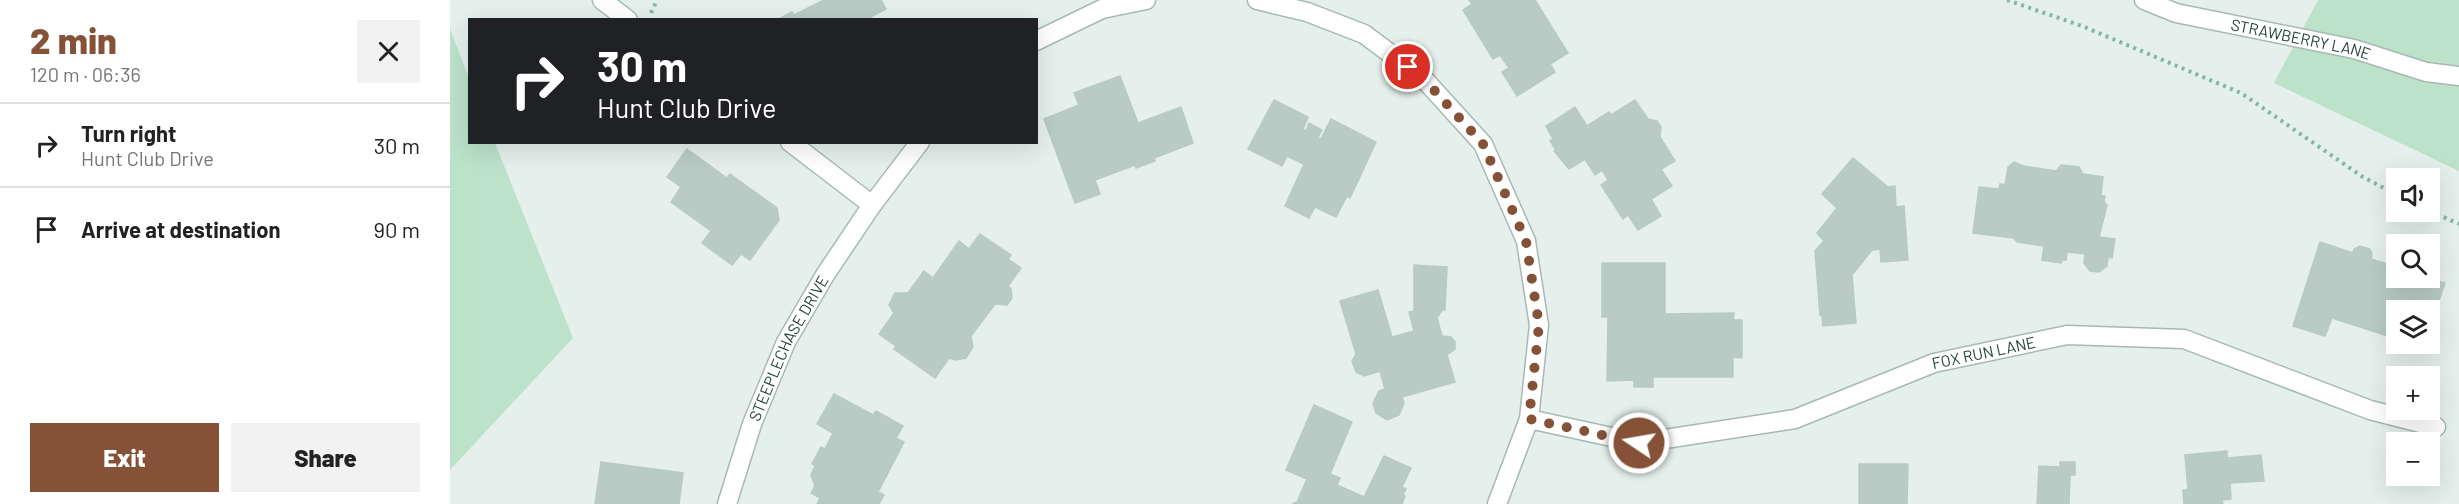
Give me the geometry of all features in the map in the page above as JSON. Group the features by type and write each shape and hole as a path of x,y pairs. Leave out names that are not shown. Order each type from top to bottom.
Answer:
{"street":[{"path":"602,0 625,18"},
{"path":"1038,39 1102,9 1146,0"},
{"path":"1257,0 1307,12 1364,34 1423,78 1483,144 1526,241 1539,325 1529,419 1497,504"},
{"name":"STRAWBERRY LANE","path":"2144,0 2176,13 2354,49 2426,72 2459,76"},
{"path":"793,144 872,204"},
{"name":"STEEPLECHASE DRIVE","path":"727,504 752,424 786,342 825,274 872,204 918,144"},
{"name":"FOX RUN LANE","path":"1529,419 1639,443 1795,419 1934,363 2067,335 2184,339 2370,410 2436,427"}],"path":[{"path":"650,18 657,0"},
{"path":"2007,0 2082,26 2241,93 2363,177 2386,189"},
{"path":"2440,215 2459,224"}],"green space":[{"path":"2318,0 2459,0 2459,171 2274,83"},
{"path":"450,29 468,75 468,144 495,144 573,338 450,470"}],"building":[{"path":"824,0 881,0 886,9 869,18 781,18 792,12 794,15"},
{"path":"1469,0 1535,0 1568,53 1550,64 1555,72 1517,96 1502,72 1509,68 1500,55 1493,59 1463,10 1472,4"},
{"path":"1120,76 1138,123 1181,107 1193,143 1154,158 1155,161 1136,168 1135,165 1095,180 1100,194 1075,203 1044,119 1079,105 1074,93"},
{"path":"1274,100 1308,117 1303,129 1306,131 1309,123 1322,130 1318,137 1321,139 1331,119 1376,142 1350,198 1347,196 1336,217 1315,207 1309,218 1285,206 1304,164 1287,156 1282,166 1248,149"},
{"path":"1635,100 1648,119 1657,121 1661,127 1660,137 1675,161 1661,169 1672,186 1651,199 1661,216 1638,230 1628,215 1623,219 1601,185 1608,180 1602,170 1595,175 1585,159 1569,169 1554,151 1556,150 1550,141 1553,139 1546,126 1575,107 1587,126 1609,112 1611,115"},
{"path":"687,149 727,178 730,174 777,208 779,220 750,260 741,254 732,265 702,243 711,231 671,202 681,187 667,177"},
{"path":"1853,158 1888,187 1895,186 1896,207 1904,206 1908,260 1881,262 1880,249 1872,250 1852,275 1856,323 1823,326 1822,315 1820,315 1815,251 1824,241 1817,233 1837,208 1822,194"},
{"path":"2014,162 2023,166 2056,171 2061,165 2079,167 2083,174 2103,177 2101,196 2105,196 2104,202 2107,205 2099,237 2115,239 2112,258 2108,257 2107,266 2099,272 2090,271 2084,263 2085,254 2067,252 2066,260 2062,260 2061,263 2042,260 2044,246 2017,242 2014,238 1973,233 1979,187 1999,189 2000,184 2005,185 2008,167"},
{"path":"980,234 1011,255 1008,259 1021,268 1008,286 1011,289 1012,298 1007,305 995,304 971,336 973,347 966,358 955,360 949,358 935,378 894,349 896,346 879,334 894,313 889,305 895,293 908,293 924,271 933,278 959,241 969,249"},
{"path":"2320,242 2353,253 2354,249 2360,246 2370,249 2371,259 2386,264 2386,288 2440,288 2440,282 2445,283 2439,300 2386,300 2386,335 2332,318 2325,336 2293,326"},
{"path":"1602,263 1665,263 1665,314 1734,313 1733,320 1742,320 1742,358 1733,357 1733,377 1653,377 1653,387 1634,387 1634,380 1607,381 1608,317 1602,317"},
{"path":"1414,265 1447,267 1445,310 1442,310 1437,318 1442,336 1451,337 1455,342 1455,349 1447,355 1455,382 1402,397 1404,403 1399,415 1387,420 1376,413 1373,403 1379,391 1385,389 1380,371 1364,376 1356,372 1352,361 1356,354 1340,301 1378,290 1392,337 1414,331 1409,312 1414,311"},
{"path":"834,394 873,415 876,411 903,426 896,438 904,442 878,492 884,495 879,504 817,504 820,498 811,493 815,486 811,475 815,466 812,464 821,447 825,449 833,433 817,424"},
{"path":"1314,405 1352,422 1330,474 1340,478 1337,485 1364,497 1384,456 1411,468 1402,487 1406,489 1402,504 1292,504 1297,502 1307,479 1286,470"},
{"path":"2227,451 2227,458 2261,455 2264,481 2230,483 2231,499 2222,500 2223,504 2184,504 2183,490 2188,490 2185,455"},
{"path":"601,462 683,473 679,504 595,504"},
{"path":"2060,462 2075,462 2075,475 2070,475 2069,504 2037,504 2039,466 2060,467"},
{"path":"1859,464 1908,464 1907,504 1859,504"}],"route":[{"path":"1408,67 1423,78 1483,144 1526,241 1539,325 1529,419 1639,443"}]}
